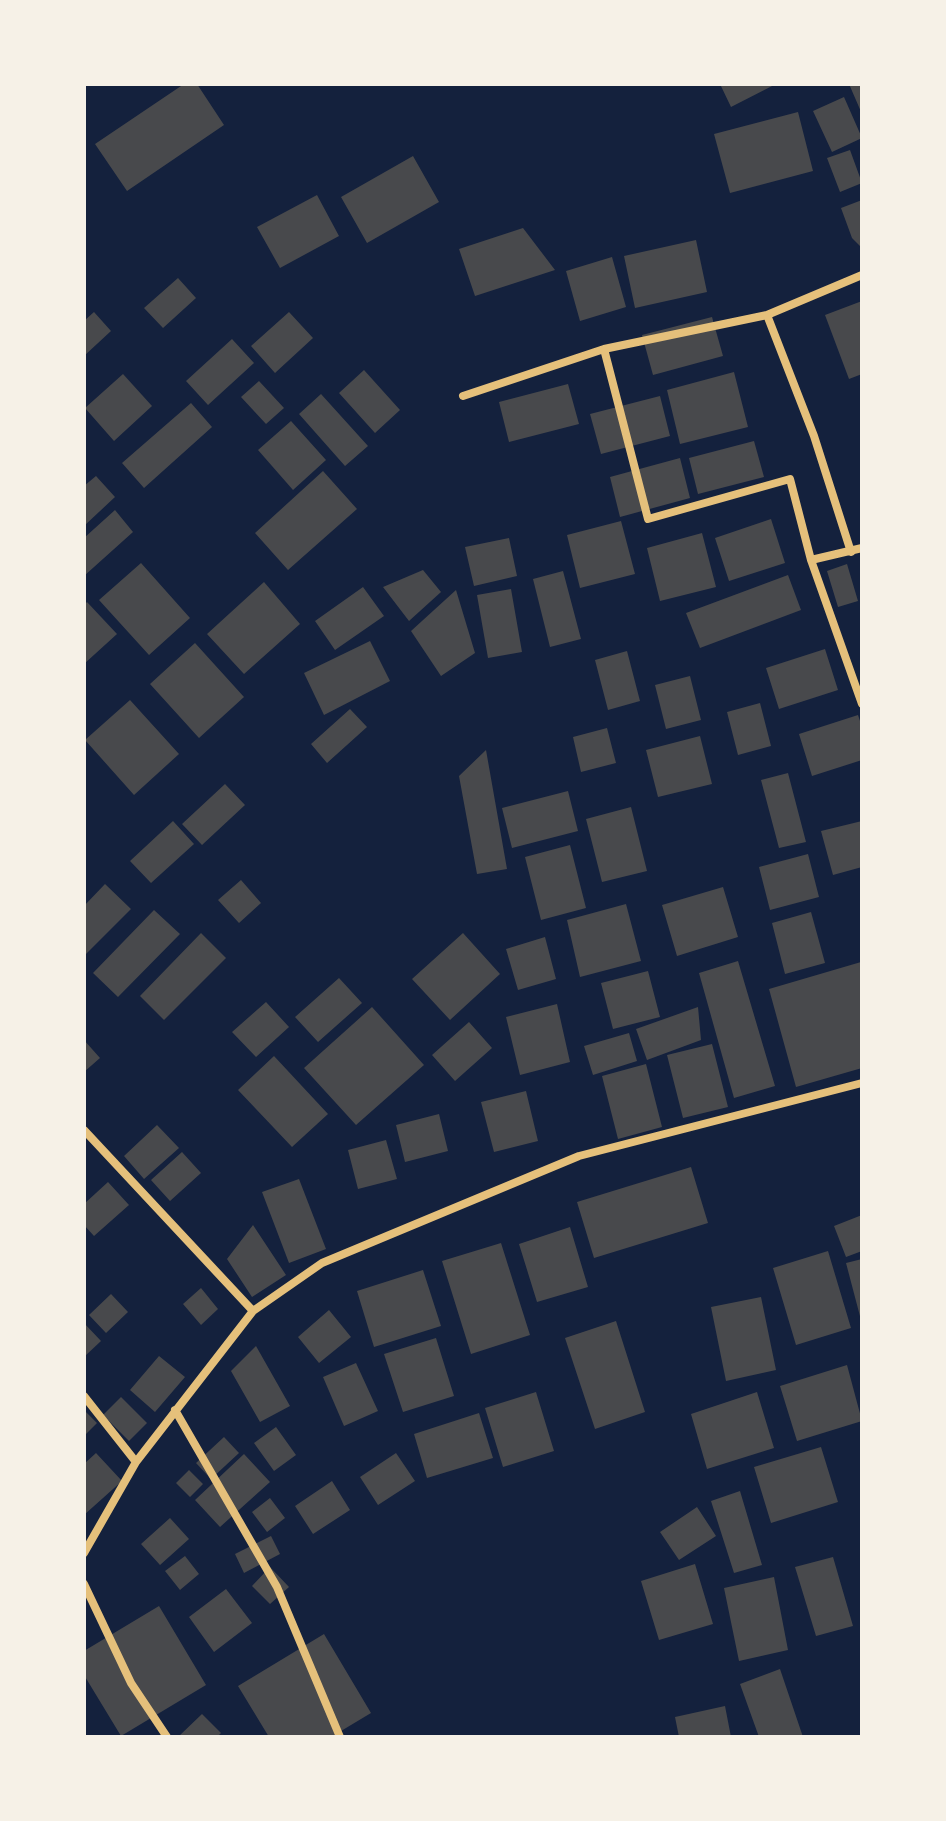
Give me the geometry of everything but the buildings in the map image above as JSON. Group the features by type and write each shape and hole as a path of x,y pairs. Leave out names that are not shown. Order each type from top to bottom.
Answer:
{"street":[{"path":"463,396 604,349 767,315 862,275"},
{"path":"767,315 814,436 851,552"},
{"path":"604,349 648,519 790,479 811,560 862,704"},
{"path":"811,560 862,548"},
{"path":"84,1553 136,1462 253,1311 322,1263 579,1156 862,1083"},
{"path":"84,1130 253,1311"},
{"path":"84,1396 136,1462"},
{"path":"175,1410 277,1587 340,1737"},
{"path":"84,1584 131,1683 167,1737"}]}
